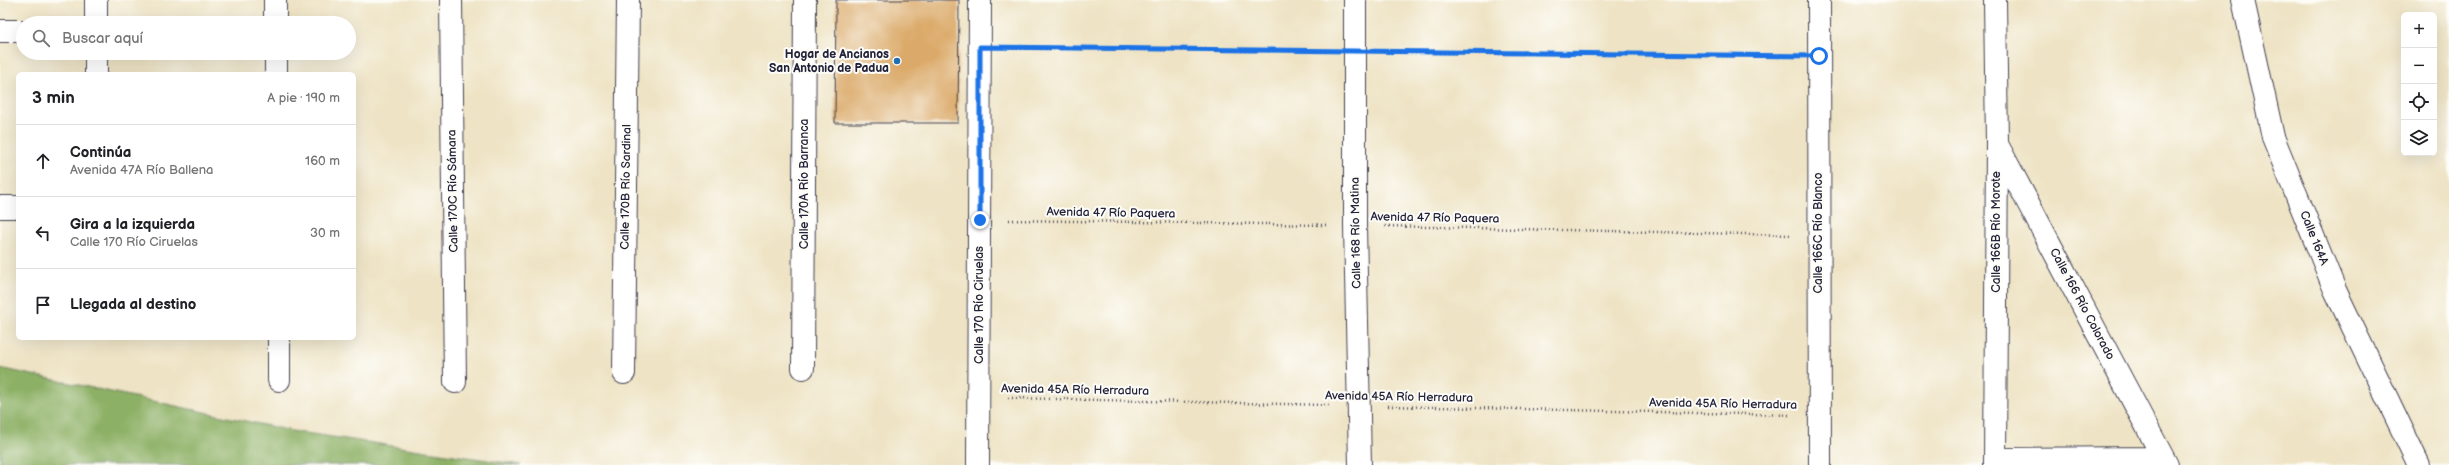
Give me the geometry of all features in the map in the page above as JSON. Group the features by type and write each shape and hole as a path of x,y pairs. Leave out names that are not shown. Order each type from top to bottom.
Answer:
{"street":[{"path":"96,0 96,16"},
{"path":"275,0 275,16"},
{"name":"Calle 170C Río Sámara","path":"451,0 455,382"},
{"name":"Calle 170B Río Sardinal","path":"624,373 628,0"},
{"name":"Calle 170A Río Barranca","path":"803,368 805,0"},
{"name":"Calle 170 Río Ciruelas","path":"978,465 980,0"},
{"name":"Calle 168 Río Matina","path":"1355,0 1355,226 1360,465"},
{"name":"Calle 166C Río Blanco","path":"1819,0 1818,236 1820,465"},
{"name":"Calle 166B Río Morote","path":"1994,0 1997,143 1996,462"},
{"name":"Calle 164A","path":"2243,0 2273,138 2335,290 2419,465"},
{"path":"0,31 16,31"},
{"path":"96,60 96,72"},
{"path":"276,60 276,72"},
{"name":"Calle 166 Río Colorado","path":"1997,143 2164,463"},
{"path":"0,207 16,207"},
{"path":"279,340 279,380"},
{"path":"1996,462 2164,463"}],"path":[{"path":"980,47 1819,56"},
{"name":"Avenida 47 Río Paquera","path":"980,220 1818,236"},
{"name":"Avenida 45A Río Herradura","path":"979,397 1819,416"}],"green space":[{"path":"0,368 292,431 521,465 0,465"}],"building":[{"name":"Hogar de Ancianos San Antonio de Padua","path":"836,0 959,0 958,123 835,123"}],"place":[{"name":"Hogar de Ancianos San Antonio de Padua","path":"897,61"}],"route":[{"path":"980,220 980,47 1819,56"}]}
